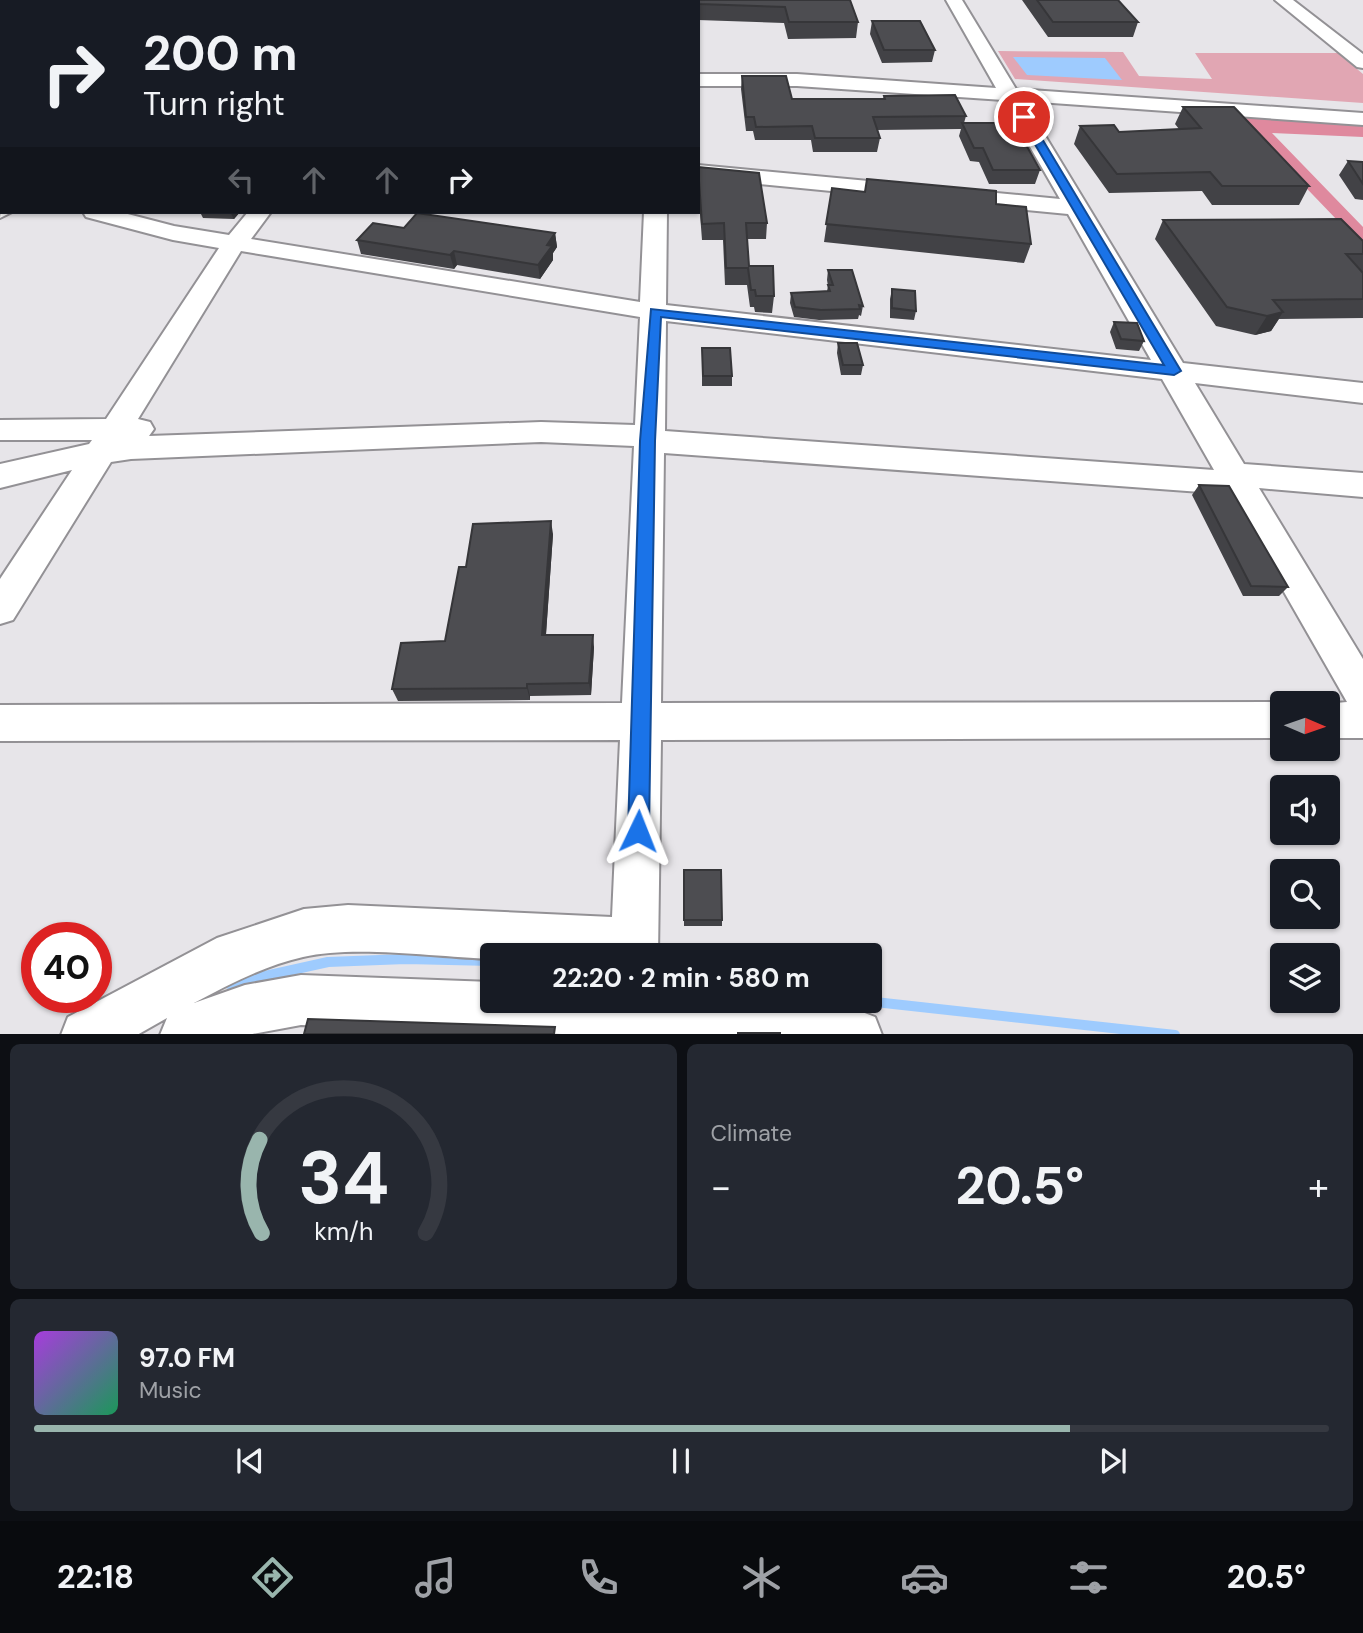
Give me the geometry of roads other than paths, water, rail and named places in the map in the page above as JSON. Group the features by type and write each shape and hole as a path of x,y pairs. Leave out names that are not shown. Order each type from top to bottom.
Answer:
{"street":[{"path":"954,0 1363,694"},
{"path":"1283,0 1363,63"},
{"path":"700,80 797,80 1363,119"},
{"path":"700,171 1078,208"},
{"path":"102,214 173,233 234,244 655,312 1363,393"},
{"path":"0,609 234,244 258,214"},
{"path":"634,943 643,721 648,432 655,312 656,214"},
{"path":"0,430 106,442 131,448 541,432 648,432 1238,479 1363,485"},
{"path":"0,476 106,442"},
{"path":"0,723 1270,720"},
{"path":"1340,720 1363,720"},
{"path":"86,1034 234,955 304,933 348,929 559,943"},
{"path":"185,1034 245,1010 301,1000 632,1016 857,1034"}],"water":[{"path":"1013,57 1105,58 1122,80 1027,75"}],"waterway":[{"path":"229,984 328,962 406,959 480,961"},
{"path":"882,1003 1166,1034"}]}
